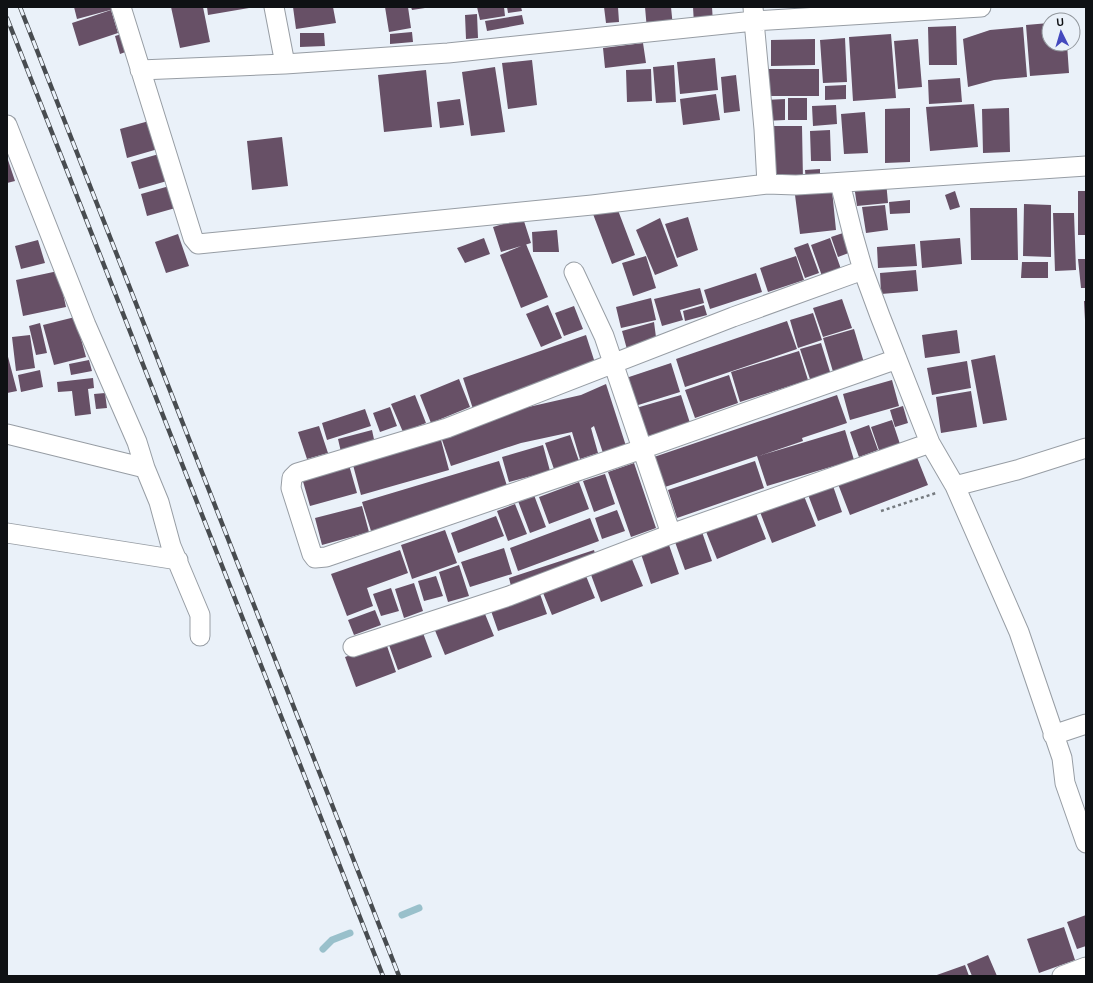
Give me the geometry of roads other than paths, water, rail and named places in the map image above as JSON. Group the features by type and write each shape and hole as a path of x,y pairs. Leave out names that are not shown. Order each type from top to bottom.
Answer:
{"street":[{"path":"121,7 193,238 198,244 592,205 767,184 796,185 840,183 1086,166"},
{"path":"274,7 285,64"},
{"path":"140,70 285,64 448,53 753,14 981,7"},
{"path":"753,14 764,129 767,184"},
{"path":"8,128 86,326 137,442 145,468 159,502 171,546 200,615 200,636"},
{"path":"840,183 863,270 930,443 955,486 1019,632 1062,758 1065,782 1086,843"},
{"path":"863,270 733,317 447,428 297,473 292,478 291,488 312,554 315,558 326,557 642,449 897,359"},
{"path":"574,272 604,336 671,534"},
{"path":"7,434 145,468"},
{"path":"354,647 509,596 671,534 930,443"},
{"path":"955,486 1018,470 1086,448"},
{"path":"7,533 178,560"},
{"path":"1053,735 1086,724"},
{"path":"1062,976 1086,966"}],"waterway":[{"path":"402,915 419,908"},
{"path":"323,949 332,940 350,933"}],"railway":[{"path":"20,7 399,976"},
{"path":"7,18 383,976"}]}
